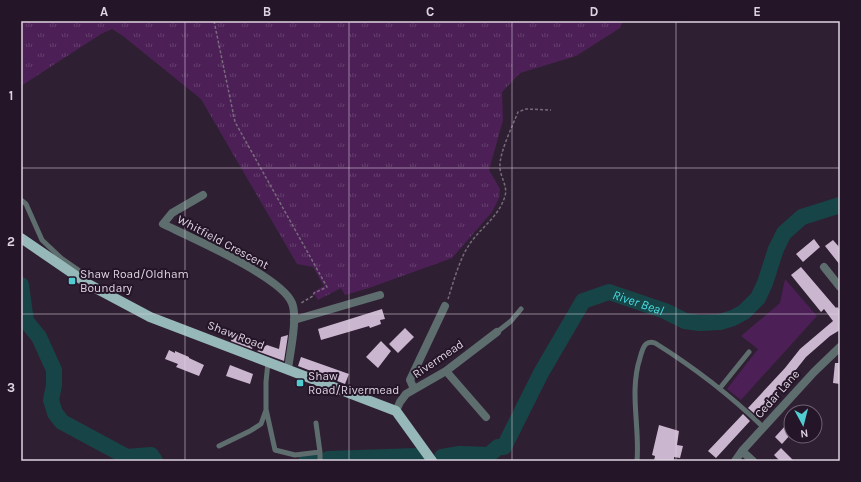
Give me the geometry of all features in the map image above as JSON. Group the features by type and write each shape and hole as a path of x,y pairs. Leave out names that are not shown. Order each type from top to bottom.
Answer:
{"main road":[{"name":"Shaw Road","path":"21,238 88,284 150,316 396,411"},
{"path":"396,411 432,461"}],"street":[{"name":"Whitfield Crescent","path":"204,195 172,213 163,224 236,260 279,287 292,301 294,308"},
{"path":"824,267 840,287"},
{"path":"294,320 380,295"},
{"path":"414,389 410,380 445,306"},
{"path":"288,369 295,314 294,308"},
{"name":"Rivermead","path":"396,411 406,394 446,371 497,332"},
{"name":"Cedar Lane","path":"735,461 763,427 814,372 840,347"},
{"path":"446,371 486,417"},
{"path":"742,451 753,461"}],"lane":[{"path":"21,200 26,204 42,240 61,258 84,274 88,284"},
{"path":"497,332 511,321 521,309"},
{"path":"637,461 635,398 636,370 646,344 650,342 655,343 705,376 742,406 763,427"},
{"path":"720,388 749,352"},
{"path":"268,362 266,409 275,450 295,455 320,452"},
{"path":"219,446 261,424 266,409"},
{"path":"316,422 320,461"}],"path":[{"path":"214,21 235,122 328,288 314,293 313,296 294,308"},
{"path":"445,306 468,245 494,216 506,195 506,187 499,165 504,147 518,112 526,109 551,110"}],"green space":[{"path":"21,21 623,21 620,28 576,56 520,73 502,92 503,120 489,170 500,189 499,198 492,212 452,258 369,288 345,295 341,288 318,300 313,292 324,286 313,267 297,264 201,99 123,36 112,29 101,34 21,86"},
{"path":"785,279 817,316 741,400 727,389 758,349 741,336 780,303"}],"building":[{"path":"814,239 820,247 803,262 796,254"},
{"path":"833,240 840,248 840,265 825,246"},
{"path":"801,267 836,308 837,307 840,310 840,330 830,336 806,357 791,376 755,414 748,408 785,368 800,349 833,321 824,309 821,312 791,275"},
{"path":"382,309 385,319 380,320 381,324 321,340 318,329"},
{"path":"405,328 414,337 398,353 389,344"},
{"path":"233,333 255,340 252,349 231,341"},
{"path":"288,335 284,361 257,351 267,345 279,349 281,337"},
{"path":"381,341 391,351 378,368 366,357"},
{"path":"169,350 189,357 204,365 199,376 176,367 178,364 165,359"},
{"path":"301,357 349,374 345,384 298,366"},
{"path":"835,363 840,363 840,384 833,383"},
{"path":"230,365 253,374 250,384 226,376"},
{"path":"743,414 750,421 716,458 708,451"},
{"path":"659,425 679,431 677,445 683,446 680,458 674,457 674,461 654,461 655,456 652,455"},
{"path":"783,428 782,444 775,437"},
{"path":"781,448 794,461 780,461 774,455"}],"waterway":[{"name":"River Beal","path":"442,457 460,454 489,455 498,447 504,447 541,373 583,301 609,292 665,311 685,321 700,323 720,322 733,318 744,312 758,298 765,283 776,249 784,233 802,217 840,205"},
{"name":"River Beal","path":"21,285 26,321 39,337 54,370 54,385 51,400 55,413 62,422 127,457 151,455 155,461"},
{"name":"River Beal","path":"456,461 460,454"},
{"name":"River Beal","path":"328,459 418,456"},
{"name":"River Beal","path":"306,461 313,460"}],"place":[{"name":"Shaw Road/Oldham Boundary","path":"72,281"},
{"name":"Shaw Road/Rivermead","path":"300,383"}]}
